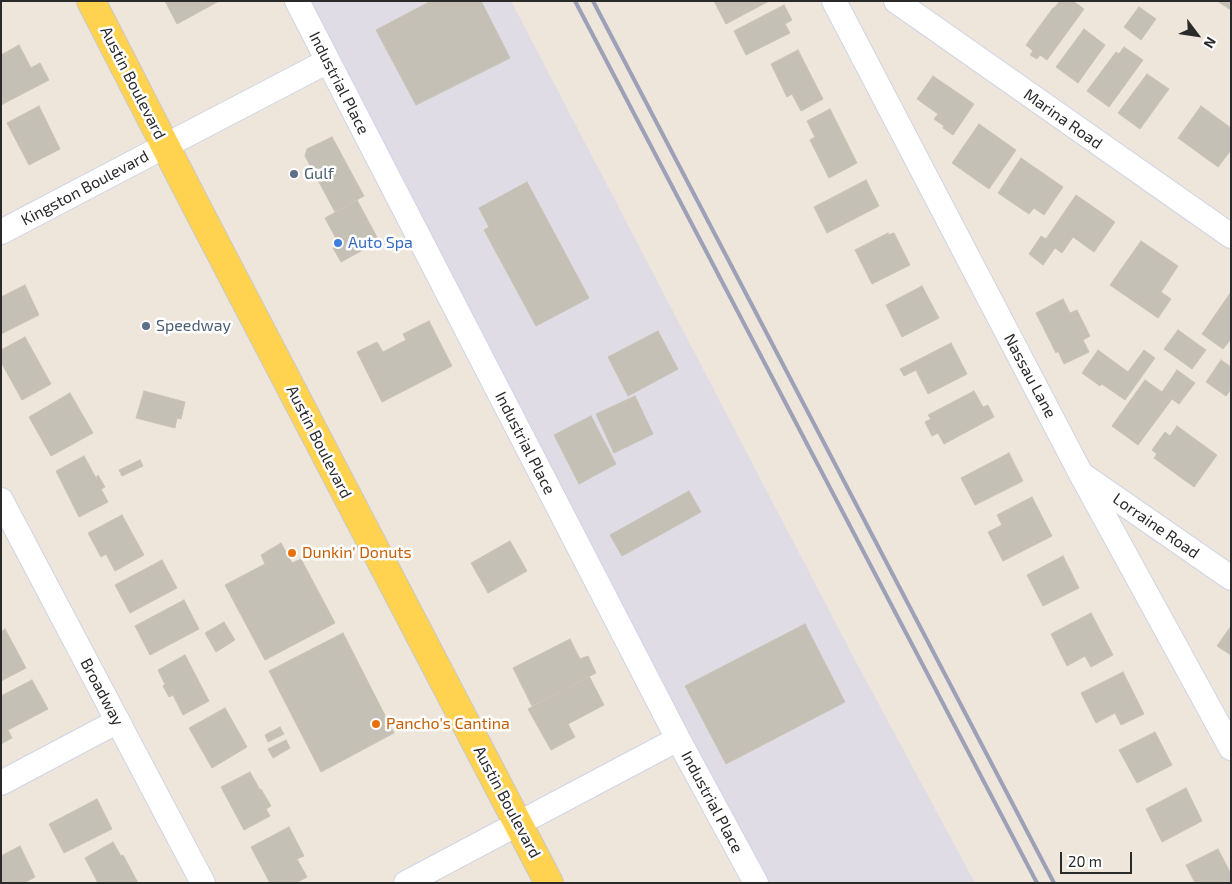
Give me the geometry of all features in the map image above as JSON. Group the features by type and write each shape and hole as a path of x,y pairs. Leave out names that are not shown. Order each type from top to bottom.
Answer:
{"main road":[{"name":"Austin Boulevard","path":"91,1 549,883"}],"street":[{"name":"Industrial Place","path":"297,1 678,739 756,883"},
{"name":"Nassau Lane","path":"834,1 1081,474 1231,748"},
{"name":"Marina Road","path":"896,1 1231,236"},
{"name":"Kingston Boulevard","path":"1,232 328,61"},
{"name":"Lorraine Road","path":"1081,474 1231,578"},
{"name":"Broadway","path":"1,500 9,536 118,721 203,883"},
{"path":"1,783 118,721"},
{"path":"406,883 678,739"}],"shaded area":[{"path":"294,1 511,1 855,660 975,883 759,883"}],"building":[{"path":"165,1 219,1 177,24"},
{"path":"431,1 481,1 510,58 416,105 376,30"},
{"path":"714,1 769,1 726,24"},
{"path":"1060,1 1073,1 1084,9 1047,60 1040,55 1037,59 1030,55 1033,51 1026,45"},
{"path":"1217,1 1231,1 1231,10"},
{"path":"784,5 792,20 785,24 790,33 746,55 734,31"},
{"path":"1139,7 1156,19 1141,40 1124,27"},
{"path":"1084,29 1105,45 1078,83 1056,67"},
{"path":"19,45 31,68 40,63 49,80 1,105 1,55"},
{"path":"1124,47 1143,60 1109,107 1087,91 1116,52 1119,54"},
{"path":"798,50 823,99 801,111 792,94 787,97 771,64"},
{"path":"1147,74 1169,89 1140,129 1118,113"},
{"path":"933,76 974,104 953,135 934,119 938,114 917,99"},
{"path":"39,106 60,149 29,165 7,123"},
{"path":"1201,106 1231,128 1231,150 1218,167 1178,138"},
{"path":"830,109 857,163 829,178 810,140 815,137 807,121"},
{"path":"979,124 1016,150 989,189 952,163"},
{"path":"332,137 364,196 335,212 305,156 307,149"},
{"path":"1021,158 1063,187 1044,215 1034,208 1029,214 998,193"},
{"path":"866,180 879,206 827,233 814,207"},
{"path":"527,182 589,298 536,326 484,230 489,227 479,208"},
{"path":"1076,195 1115,222 1094,252 1073,237 1062,253 1055,248 1043,265 1029,254 1041,236 1046,239"},
{"path":"357,200 379,241 341,262 333,248 339,244 325,218"},
{"path":"888,233 888,235 894,233 910,265 872,284 855,250"},
{"path":"1141,241 1178,266 1161,292 1171,299 1158,318 1110,285"},
{"path":"25,285 39,315 1,334 1,297"},
{"path":"922,286 939,318 902,337 886,305"},
{"path":"1231,292 1231,339 1223,349 1202,334"},
{"path":"1063,299 1070,313 1077,310 1090,336 1083,340 1089,352 1064,364 1058,351 1056,353 1036,313"},
{"path":"429,321 452,366 382,402 357,352 377,342 383,352 406,340 403,334"},
{"path":"1178,330 1206,350 1192,369 1164,349"},
{"path":"658,331 678,369 628,396 608,357"},
{"path":"25,337 51,384 22,400 1,362 1,350"},
{"path":"951,343 967,374 928,394 916,370 904,376 900,369"},
{"path":"1098,350 1128,372 1144,350 1155,358 1125,400 1082,373"},
{"path":"1221,360 1231,367 1231,389 1226,396 1206,382"},
{"path":"1177,370 1195,383 1179,404 1162,392"},
{"path":"1145,380 1172,399 1138,445 1112,426"},
{"path":"144,391 185,402 181,419 177,418 175,428 136,418"},
{"path":"974,391 983,407 988,405 994,417 944,444 938,433 932,436 925,422 931,419 928,415"},
{"path":"70,393 93,433 51,456 29,417"},
{"path":"635,396 653,434 614,453 596,414"},
{"path":"591,416 616,464 579,484 554,435"},
{"path":"1177,426 1217,455 1194,487 1154,458 1157,454 1152,450 1165,432 1170,436"},
{"path":"1009,453 1023,481 975,505 961,478"},
{"path":"84,456 96,478 98,475 105,487 101,489 108,502 79,517 56,471"},
{"path":"140,460 143,466 122,476 119,470"},
{"path":"689,491 701,512 622,556 610,535"},
{"path":"1032,497 1052,536 1003,561 988,532 1002,525 997,515"},
{"path":"122,515 144,555 115,571 106,554 101,557 88,533"},
{"path":"510,541 527,571 488,593 471,563"},
{"path":"281,543 292,563 301,559 335,623 265,660 225,585 265,564 261,555"},
{"path":"1063,556 1079,588 1043,606 1027,575"},
{"path":"162,560 177,588 130,613 115,585"},
{"path":"184,600 199,629 150,655 135,626"},
{"path":"1091,613 1113,655 1091,667 1085,656 1067,666 1051,634"},
{"path":"224,622 235,640 216,652 205,633"},
{"path":"805,624 845,702 726,764 685,686"},
{"path":"1231,626 1231,655 1217,646"},
{"path":"5,629 26,668 1,681 1,632"},
{"path":"343,633 394,733 321,772 269,671"},
{"path":"570,639 580,659 588,656 596,673 532,706 513,668"},
{"path":"185,655 209,701 183,715 173,695 169,697 158,670"},
{"path":"1123,672 1144,714 1121,725 1115,713 1096,723 1081,693"},
{"path":"589,676 604,705 568,724 575,737 551,750 528,709"},
{"path":"32,680 48,709 8,730 12,738 1,744 1,696"},
{"path":"225,708 247,747 212,768 189,728"},
{"path":"280,727 284,734 268,742 265,735"},
{"path":"1155,732 1172,765 1137,783 1119,750"},
{"path":"286,740 290,748 273,758 268,749"},
{"path":"250,772 271,806 266,809 270,816 244,830 221,787"},
{"path":"1186,788 1202,821 1162,842 1146,809"},
{"path":"97,799 112,829 64,853 49,824"},
{"path":"289,827 304,856 297,859 307,877 296,883 270,883 251,847"},
{"path":"113,842 121,856 123,855 138,883 98,883 85,858"},
{"path":"20,846 35,877 24,883 1,883 1,856"},
{"path":"1218,849 1231,874 1231,883 1195,883 1186,865"}],"railway":[{"path":"575,1 1037,883"},
{"path":"593,1 1054,883"}],"place":[{"name":"Gulf","path":"294,174"},
{"name":"Auto Spa","path":"338,243"},
{"name":"Speedway","path":"146,326"},
{"name":"Dunkin' Donuts","path":"292,553"},
{"name":"Pancho's Cantina","path":"376,724"}]}
